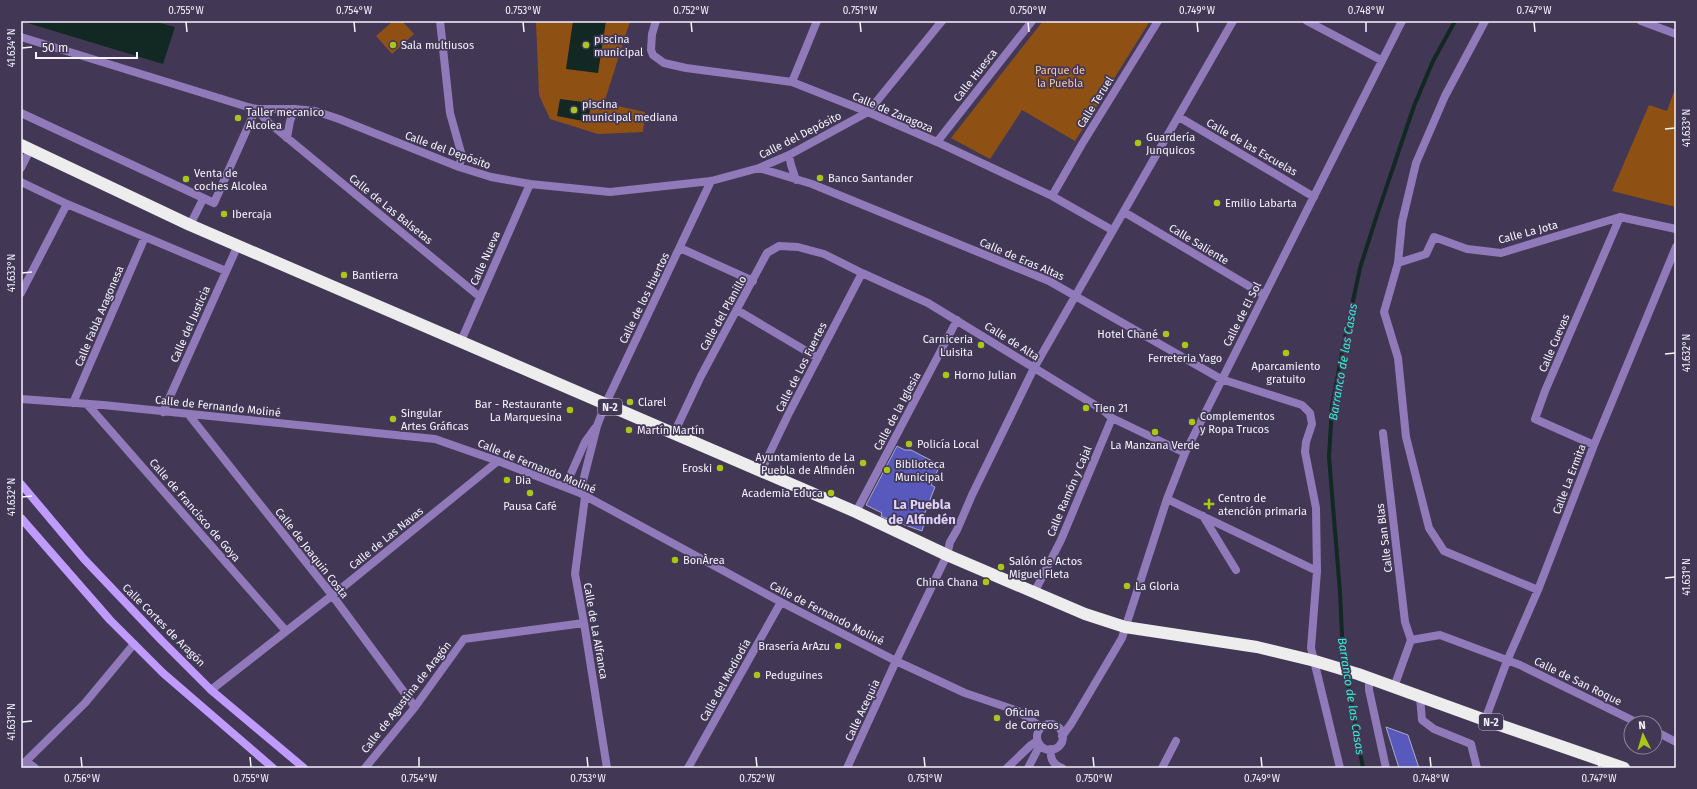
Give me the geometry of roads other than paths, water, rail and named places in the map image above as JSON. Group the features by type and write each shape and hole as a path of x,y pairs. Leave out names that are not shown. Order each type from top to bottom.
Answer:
{"highway":[{"name":"N-2","path":"26,148 190,225 856,512 947,555 1084,614 1125,627 1257,647 1315,660 1624,768"}],"street":[{"path":"440,21 450,113 462,156 459,167"},
{"name":"Calle de Zaragoza","path":"656,21 650,44 653,55 664,63 686,68 792,82 868,112 936,142 1052,196 1112,230"},
{"path":"792,82 817,21"},
{"path":"868,112 942,21"},
{"name":"Calle Huesca","path":"936,142 1032,21"},
{"name":"Calle Teruel","path":"1052,196 1082,144 1158,21"},
{"name":"Calle Acequia","path":"847,768 896,660 947,555 950,542 1034,368 1233,21"},
{"path":"1307,21 1381,60"},
{"name":"Calle de El Sol","path":"1062,736 1072,724 1122,638 1167,499 1185,453 1381,60 1402,21"},
{"path":"1485,21 1445,96 1416,163 1402,222 1398,263 1384,312 1398,358 1406,437 1429,528 1444,551 1538,590"},
{"path":"1640,21 1676,34"},
{"name":"Calle del Depósito","path":"21,37 256,109 295,109 315,111 339,119 459,167 491,177 530,184 610,192 711,181 759,168 789,155 868,112"},
{"path":"21,113 202,199 214,203 256,109"},
{"name":"Calle de Las Balsetas","path":"256,109 268,122 287,138 480,297"},
{"path":"287,138 290,121 295,109"},
{"name":"Calle de las Escuelas","path":"1178,117 1314,197"},
{"path":"21,168 26,148"},
{"path":"789,155 790,165 796,180"},
{"name":"Calle de Eras Altas","path":"759,168 812,184 1049,281 1221,379 1302,405 1310,413 1312,424 1306,442 1306,452 1316,508 1317,571"},
{"name":"Calle de los Huertos","path":"583,495 597,426 605,405 711,181"},
{"path":"21,182 67,204 226,270"},
{"name":"Calle Nueva","path":"461,341 530,184"},
{"path":"190,225 202,199"},
{"path":"21,293 67,204"},
{"name":"Calle Saliente","path":"1124,212 1264,295"},
{"name":"Calle La Jota","path":"1398,263 1426,254 1434,236 1467,249 1501,253 1620,217 1676,229"},
{"name":"Calle Cuevas","path":"1594,445 1535,419 1545,391 1620,217"},
{"name":"Calle Fabla Aragonesa","path":"73,403 144,237"},
{"name":"Calle del Justicia","path":"163,412 238,245"},
{"name":"Calle del Planillo","path":"669,432 675,431 701,376 767,253 779,246 798,247 824,254"},
{"name":"Calle La Ermita","path":"1485,720 1538,590 1594,445 1676,246"},
{"path":"680,248 753,281"},
{"name":"Calle de Alta","path":"824,254 928,303 1102,410 1112,418 1185,453"},
{"name":"Calle de Los Fuertes","path":"761,471 862,273"},
{"path":"737,310 818,358"},
{"name":"Calle de la Iglesia","path":"856,512 957,320"},
{"name":"Calle de Fernando Moliné","path":"21,399 86,404 435,439 498,460 583,495 781,602 965,693 1018,711 1041,727"},
{"name":"Calle de Francisco de Goya","path":"86,404 286,631"},
{"name":"Calle de Joaquin Costa","path":"189,415 332,595 415,707"},
{"name":"Calle Ramón y Cajal","path":"1034,593 1061,540 1112,418"},
{"name":"Calle de los Huertos","path":"565,488 586,442 597,426"},
{"name":"Calle San Blas","path":"1383,433 1405,622 1411,640"},
{"name":"Calle de Las Navas","path":"211,690 332,595 498,460"},
{"name":"Calle Cortes de Aragón","path":"21,484 84,559 211,690 304,768"},
{"name":"Calle de La Alfranca","path":"583,495 575,574 606,768"},
{"path":"1167,499 1317,571 1311,648 1340,768"},
{"path":"1203,516 1236,570"},
{"path":"21,518 110,620 163,673 273,768"},
{"name":"Calle del Mediodía","path":"688,768 781,602"},
{"name":"Calle de Agustina de Aragón","path":"365,768 415,707 464,639 584,623"},
{"name":"Calle de San Roque","path":"1411,640 1440,635 1520,665 1623,716"},
{"path":"1394,687 1411,640"},
{"path":"35,768 24,764 84,703 134,644"},
{"path":"1364,676 1369,690 1386,768"},
{"path":"1420,697 1422,720 1434,729 1471,744 1477,768"},
{"path":"1007,768 1031,745 1039,743 1051,749 1055,748 1061,743 1062,736 1059,728 1049,724 1041,727 1037,733 1039,743 1028,768"},
{"path":"1663,736 1676,742"},
{"path":"1162,768 1176,741"},
{"path":"1051,749 1051,760 1054,764 1062,768"}],"waterway":[{"name":"Barranco de las Casas","path":"1363,768 1343,656 1340,592 1329,457 1332,406 1360,268 1414,106 1433,61 1455,21"}],"place":[{"name":"Sala multiusos","path":"393,45"},
{"name":"piscina municipal","path":"586,45"},
{"name":"piscina municipal mediana","path":"574,110"},
{"name":"Taller mecanico Alcolea","path":"238,118"},
{"name":"Guardería Junquicos","path":"1138,143"},
{"name":"Banco Santander","path":"820,178"},
{"name":"Venta de coches Alcolea","path":"186,179"},
{"name":"Emilio Labarta","path":"1217,203"},
{"name":"Ibercaja","path":"224,214"},
{"name":"Bantierra","path":"344,275"},
{"name":"Hotel Chané","path":"1166,334"},
{"name":"Carniceria Luisita","path":"981,345"},
{"name":"Ferreteria Yago","path":"1185,345"},
{"name":"Aparcamiento gratuito","path":"1286,353"},
{"name":"Horno Julian","path":"946,375"},
{"name":"Clarel","path":"630,402"},
{"name":"Tien 21","path":"1086,408"},
{"name":"Bar - Restaurante La Marquesina","path":"570,410"},
{"name":"Singular Artes Gráficas","path":"393,419"},
{"name":"Complementos y Ropa Trucos","path":"1192,422"},
{"name":"Martín Martín","path":"629,430"},
{"name":"La Manzana Verde","path":"1155,432"},
{"name":"Policía Local","path":"909,444"},
{"name":"Ayuntamiento de La Puebla de Alfindén","path":"863,463"},
{"name":"Eroski","path":"720,468"},
{"name":"Biblioteca Municipal","path":"887,470"},
{"name":"Dia","path":"507,480"},
{"name":"Pausa Café","path":"530,493"},
{"name":"Academia Educa","path":"831,493"},
{"name":"Centro de atención primaria","path":"1209,504"},
{"name":"BonÀrea","path":"675,560"},
{"name":"Salón de Actos Miguel Fleta","path":"1001,567"},
{"name":"China Chana","path":"986,582"},
{"name":"La Gloria","path":"1127,586"},
{"name":"Brasería ArAzu","path":"838,646"},
{"name":"Peduguines","path":"757,675"},
{"name":"Oficina de Correos","path":"997,718"}],"district":[{"name":"La Puebla de Alfindén","path":"922,512"}],"park label":[{"name":"Parque de la Puebla","path":"1060,76"}]}
